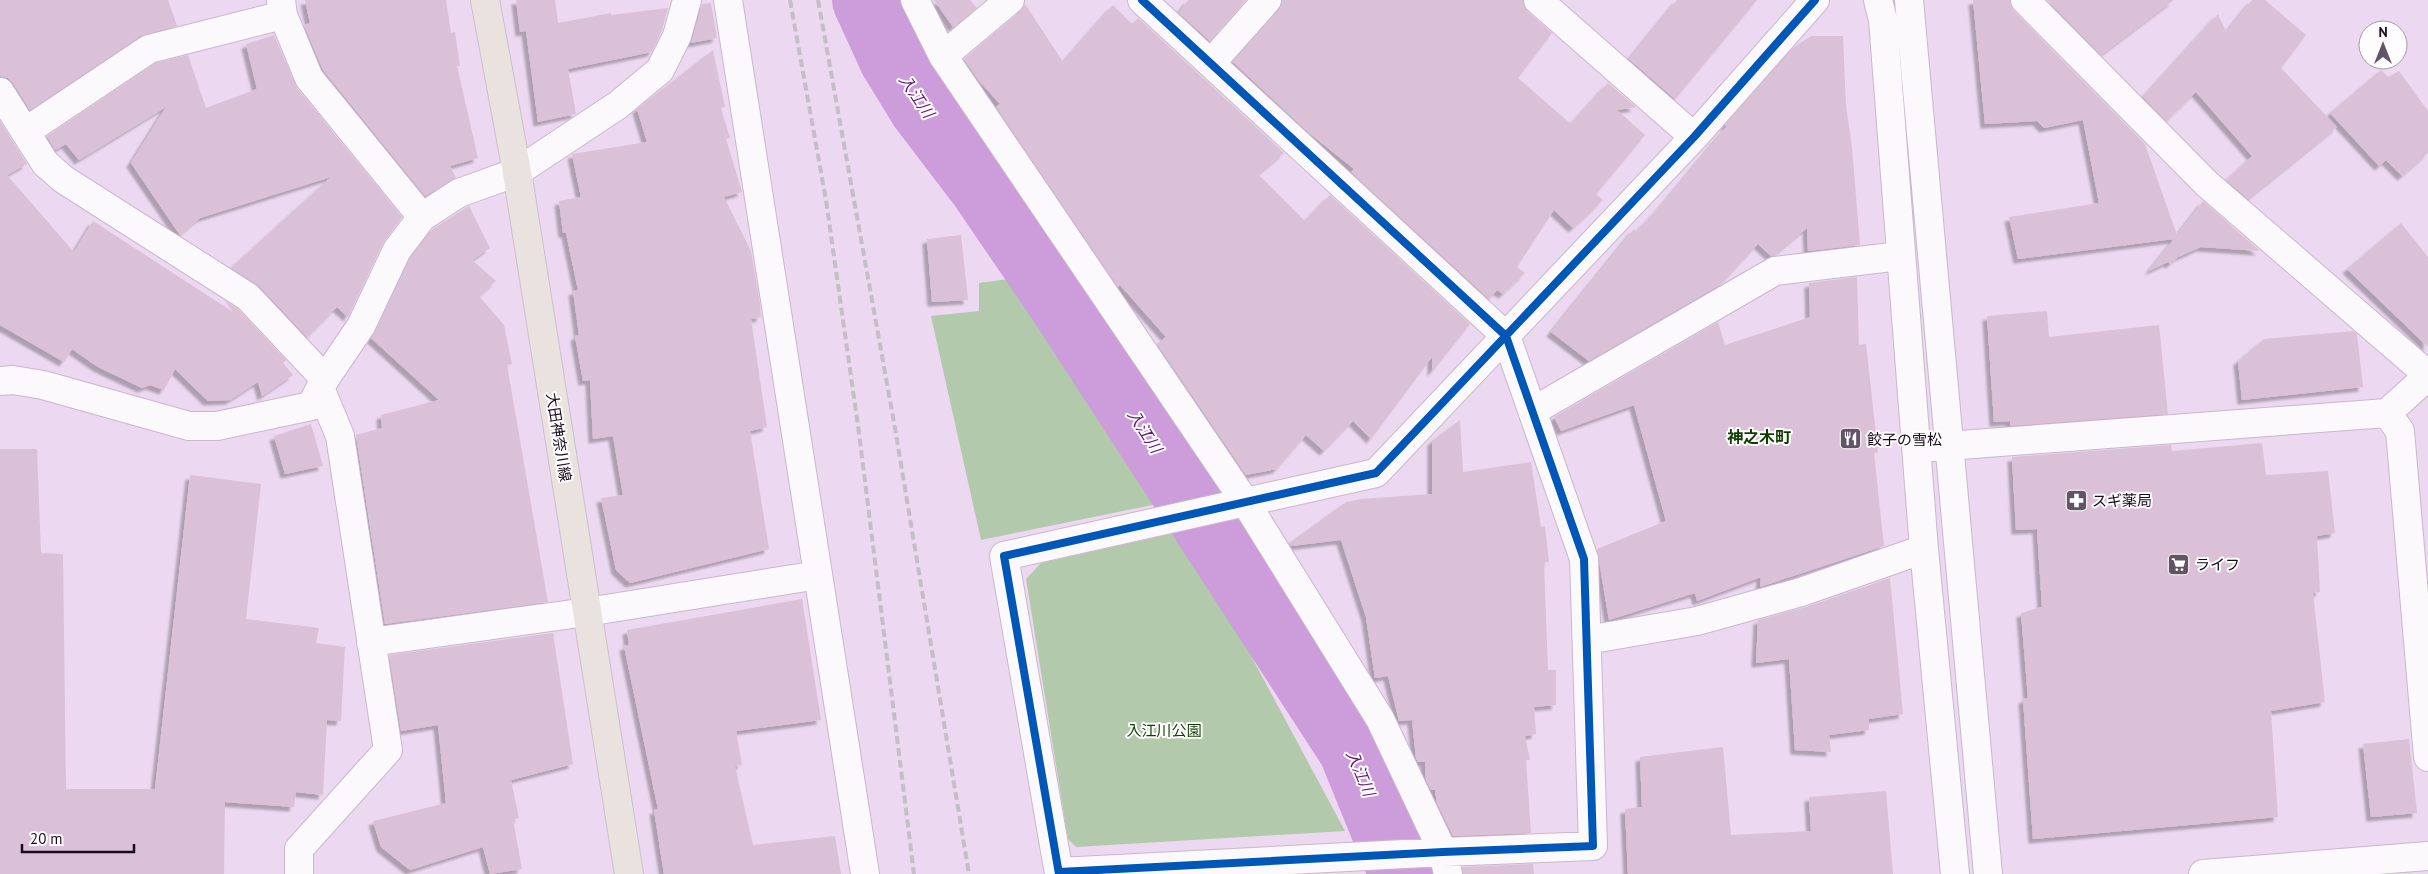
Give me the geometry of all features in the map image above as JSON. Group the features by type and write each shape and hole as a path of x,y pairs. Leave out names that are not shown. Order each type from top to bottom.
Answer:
{"main road":[{"name":"大田神奈川線","path":"485,0 517,172 629,874"}],"street":[{"path":"0,381 43,385 189,426 217,426 311,406 361,326 397,250 422,217 459,192 517,172 618,105 660,70 677,36 687,0"},
{"path":"728,0 864,874"},
{"path":"914,0 943,56 1242,504 1380,719 1438,860"},
{"path":"943,56 1010,0"},
{"path":"1142,0 1506,336 1584,560 1593,846 1365,866 1059,873 1004,556 1376,473 1506,336 1694,137 1816,0"},
{"path":"1211,63 1267,0"},
{"path":"1538,0 1694,137"},
{"path":"1878,0 1882,20 1924,550 1955,874"},
{"path":"1909,0 1988,874"},
{"path":"1916,448 2387,413 2428,375 2207,184 2025,0"},
{"path":"25,132 149,49 282,7 309,78 422,217"},
{"path":"0,92 45,163 63,180 248,297 323,384 340,436 388,750 299,849 299,874"},
{"path":"1533,411 1775,271 1900,256"},
{"path":"2387,413 2400,431 2428,757"},
{"path":"1587,640 1697,621 1801,592 1924,550"},
{"path":"371,642 587,612 818,575"},
{"path":"2203,874 2428,856"}],"green space":[{"path":"1032,276 1172,501 981,540 931,316 979,311 979,283"},
{"name":"入江川公園","path":"1184,531 1345,831 1076,847 1068,839 1026,579 1041,563"}],"building":[{"path":"0,0 168,0 177,26 140,36 30,110 13,83 8,78 0,76"},
{"path":"305,0 446,0 451,33 455,32 460,66 457,66 478,158 450,166 456,178 425,196 323,70 304,25 310,23"},
{"path":"516,0 555,0 558,23 611,13 611,15 668,8 662,30 652,52 568,69 576,114 538,122 526,31 520,32"},
{"path":"934,0 970,0 977,8 953,27"},
{"path":"1188,0 1246,0 1210,41 1179,13"},
{"path":"1282,0 1523,0 1527,11 1552,33 1518,78 1571,124 1608,83 1636,107 1617,110 1645,135 1596,194 1603,200 1573,228 1554,210 1517,267 1525,273 1503,294 1497,290 1489,299 1351,172 1354,169 1309,133 1233,62 1279,10"},
{"path":"1677,0 1757,0 1675,99 1629,59"},
{"path":"1973,0 2010,0 2014,11 2145,144 2177,235 2203,201 2260,251 2201,247 2178,257 2170,264 2168,262 2149,271 2174,239 2018,259 2009,217 2099,203 2083,120 2044,128 2037,121 1985,124"},
{"path":"2047,0 2174,0 2101,55"},
{"path":"2252,0 2265,0 2306,35 2281,68 2337,127 2248,199 2226,180 2252,156 2196,92 2166,121 2143,97 2218,14 2226,32"},
{"path":"711,3 717,38 691,43 702,4"},
{"path":"1025,4 1063,62 1113,5 1132,24 1138,18 1284,153 1258,174 1305,221 1330,195 1470,324 1432,372 1432,357 1371,439 1353,421 1324,451 1306,435 1277,469 1246,475 1157,344 1166,337 1120,285 1118,287 996,107 1000,104 979,81 964,59 1020,12"},
{"path":"274,35 297,88 402,217 383,243 348,317 337,307 307,337 259,286 231,268 331,177 200,218 180,235 131,163 166,107 79,160 66,144 55,150 47,136 155,63 188,55 206,108 257,89 246,44"},
{"path":"1811,36 1843,36 1846,106 1852,147 1860,245 1808,251 1807,228 1771,256 1758,244 1721,284 1589,361 1551,332 1634,229 1636,232 1660,207 1727,126 1725,125 1793,48"},
{"path":"713,50 725,107 721,108 730,138 726,139 742,192 724,197 751,251 760,304 761,317 751,319 767,427 750,431 769,549 630,583 616,570 601,498 623,495 613,436 593,439 590,380 583,381 575,336 579,335 573,291 578,290 566,233 563,233 559,201 581,197 572,154 647,142 637,109"},
{"path":"2381,70 2388,77 2399,71 2428,111 2428,153 2402,176 2386,160 2379,166 2330,113"},
{"path":"0,121 27,164 7,175 74,252 93,221 233,312 225,301 238,309 286,360 283,363 293,375 262,396 258,382 230,400 208,401 175,369 164,390 150,385 142,388 98,367 72,349 64,362 0,325"},
{"path":"469,206 490,248 472,260 496,281 479,296 504,325 512,364 507,365 548,602 385,624 356,435 382,428 381,415 439,400 371,338 410,258 433,229"},
{"path":"2401,223 2428,257 2428,347 2347,269"},
{"path":"961,235 968,300 932,302 927,239"},
{"path":"1857,277 1859,345 1866,344 1878,452 1874,453 1884,546 1760,587 1761,577 1697,601 1695,593 1609,620 1597,549 1666,521 1634,405 1561,431 1554,417 1718,322 1725,345 1810,317 1809,283"},
{"path":"2047,311 2049,337 2159,325 2168,414 2010,426 2010,421 1994,422 1987,316"},
{"path":"2353,331 2357,334 2363,387 2242,400 2238,361 2264,339"},
{"path":"1460,420 1463,472 1531,462 1541,527 1545,526 1549,562 1544,562 1548,670 1556,670 1556,705 1534,707 1536,734 1525,736 1530,760 1526,760 1531,833 1453,836 1437,803 1435,790 1431,790 1426,780 1425,762 1418,762 1416,758 1412,720 1399,721 1388,676 1375,678 1366,617 1341,540 1291,546 1289,543 1346,502 1361,499 1432,494 1432,441"},
{"path":"311,424 323,466 285,474 274,436"},
{"path":"2262,443 2266,475 2328,471 2335,533 2317,536 2320,592 2313,593 2325,702 2271,711 2278,817 2033,839 2023,699 2028,698 2021,613 2042,607 2037,529 2016,530 2012,457 2171,445 2172,451"},
{"path":"0,449 37,449 41,553 63,554 66,789 155,789 190,475 261,484 246,619 319,628 316,643 345,647 341,721 327,720 323,795 296,792 294,807 225,802 224,874 0,874"},
{"path":"1890,578 1903,714 1869,719 1869,730 1829,735 1831,752 1795,750 1789,659 1756,663 1758,620 1806,607"},
{"path":"802,599 821,720 736,731 742,765 735,766 753,845 835,836 841,874 664,874 654,810 658,809 624,646 629,645 627,630"},
{"path":"553,633 573,764 511,780 519,818 513,820 522,869 490,874 483,847 410,870 381,847 373,821 446,803 438,725 401,731 389,655"},
{"path":"2409,739 2417,813 2371,817 2363,744"},
{"path":"1723,747 1731,835 1811,831 1809,797 1886,791 1893,874 1628,874 1625,809 1642,807 1640,757"},
{"path":"1533,864 1534,874 1463,874 1462,867"}],"waterway":[{"name":"入江川","path":"866,0 893,59 923,108 984,188 1063,304 1352,749 1403,874"}],"railway":[{"path":"790,0 826,200 859,433 914,874"},
{"path":"818,0 895,428 969,874"}],"cycle path":[{"path":"1059,872 1593,846 1584,559 1506,336 1142,0"},
{"path":"1059,874 1004,556 1376,473 1694,137 1815,0"}],"place":[{"name":"餃子の雪松","path":"1851,439"},
{"name":"スギ薬局","path":"2076,500"},
{"name":"ライフ","path":"2179,564"}],"district":[{"name":"神之木町","path":"1759,437"}]}
